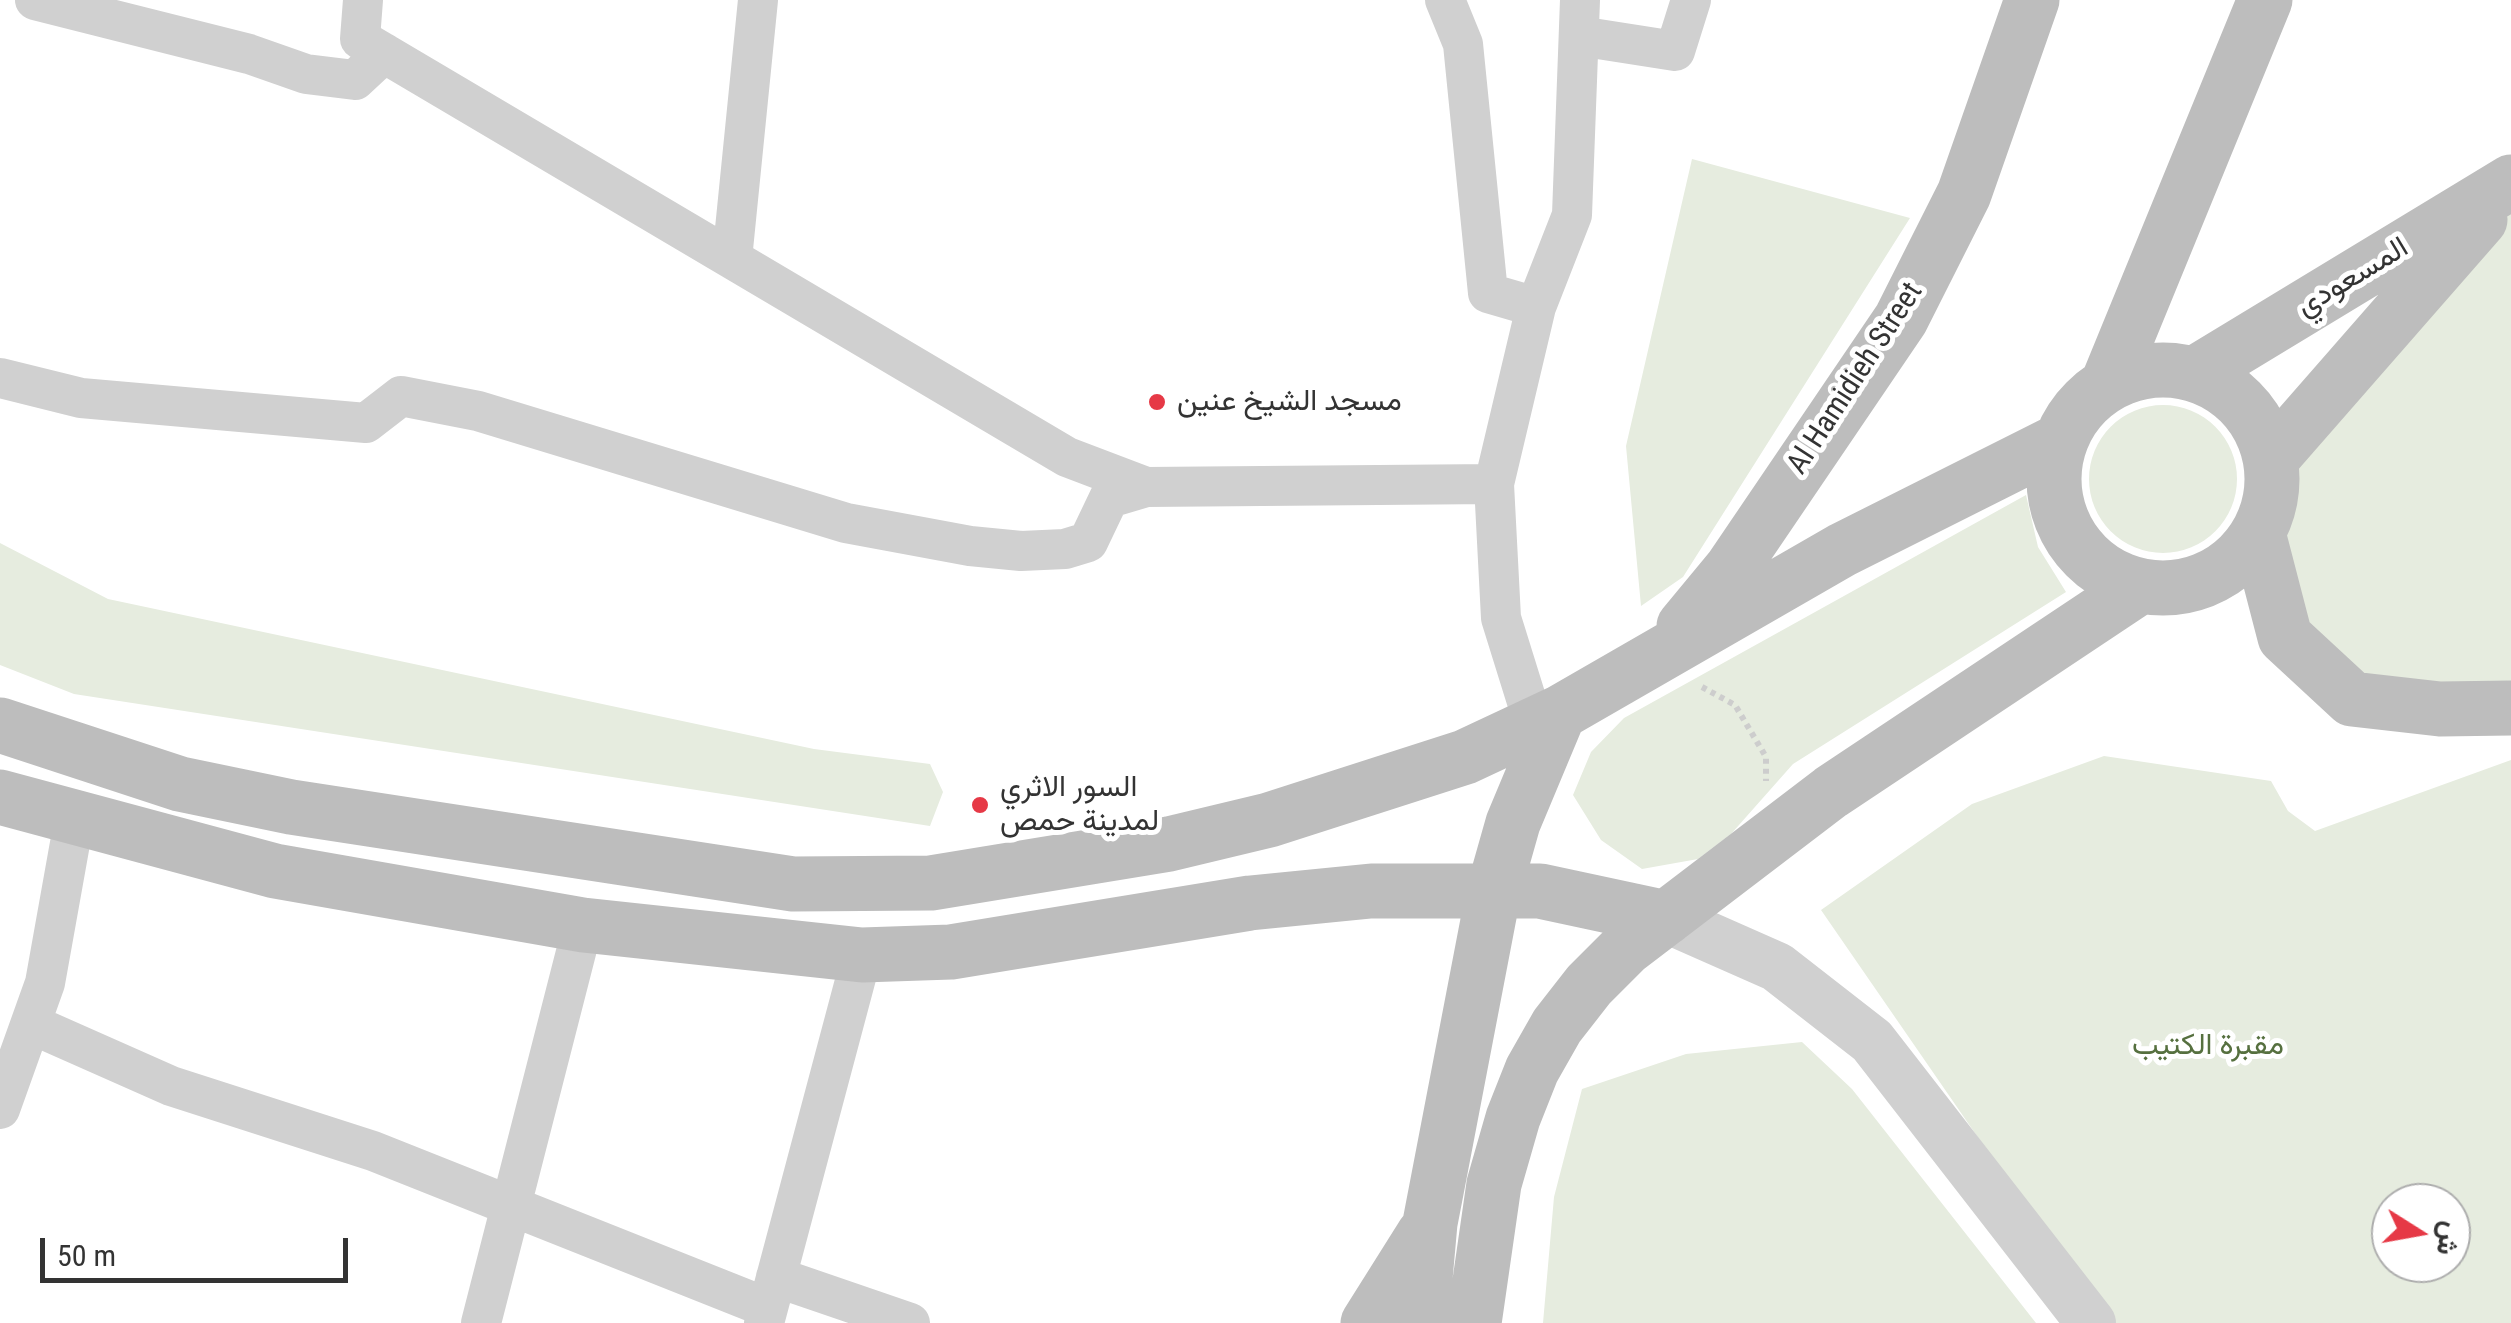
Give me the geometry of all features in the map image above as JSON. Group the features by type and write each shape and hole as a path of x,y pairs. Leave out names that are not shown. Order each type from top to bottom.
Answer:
{"main road":[{"name":"Al Hamidieh Street","path":"1641,665 1699,614 1901,319 1964,194 2032,0"},
{"path":"2108,383 2264,0"},
{"path":"2271,458 2511,184"},
{"name":"المسعودي","path":"2196,374 2511,184"},
{"path":"2166,368 2196,374 2222,386 2245,406 2262,430 2271,458 2271,497 2258,533 2236,560 2207,579 2174,589 2139,586 2104,572 2076,548 2058,515 2052,478 2059,441 2078,408 2108,383 2136,372 2166,368"},
{"path":"0,726 180,784 291,806 748,878 855,887 931,883 1069,863 1236,828 1384,786 1465,757 1546,719 1842,550 2059,441"},
{"path":"2258,533 2286,637 2352,698 2440,709 2511,708"},
{"path":"1474,1323 1494,1184 1532,1070 1557,1026 1588,985 1666,918 1831,792 2139,586"},
{"path":"1421,1323 1430,1223 1494,890 1546,719"},
{"path":"1526,790 1549,849 1586,899"},
{"path":"0,798 275,871 583,924 862,955 951,952 1311,896 1494,890 1586,899 1666,918"},
{"path":"1368,1323 1430,1223"}],"street":[{"path":"35,0 249,54 306,74 355,80 384,53"},
{"path":"363,0 360,39 1068,458 1146,486"},
{"path":"732,259 758,0"},
{"path":"1445,0 1463,44 1488,292 1536,307"},
{"path":"1546,719 1501,618 1494,484 1536,307 1572,215 1579,18 1675,52 1691,0"},
{"path":"0,378 81,398 366,423 402,396 478,411 846,524 1022,551 1065,549 1088,542 1109,498 1146,486 1494,484"},
{"path":"0,1109 45,984 74,820"},
{"path":"1666,918 1777,968 1843,1014 1872,1041 2091,1323"},
{"path":"481,1323 583,924"},
{"path":"769,1303 862,955"},
{"path":"31,1024 171,1086 374,1151 769,1303 910,1323"}],"path":[{"path":"1641,665 1717,693 1735,705 1766,757 1766,801 1753,850"}],"green space":[{"path":"1692,159 1910,218 1683,577 1641,606 1626,446"},
{"path":"2511,185 2511,708 2440,709 2285,637 2266,515 2273,478"},
{"path":"2163,405 2191,410 2216,426 2232,451 2237,479 2232,507 2216,532 2191,548 2163,553 2135,548 2110,532 2094,507 2089,479 2094,451 2110,426 2135,410"},
{"path":"2026,495 2038,547 2066,592 1793,764 1731,834 1698,859 1642,869 1601,840 1573,795 1591,752 1624,718"},
{"path":"0,543 108,599 814,749 930,764 943,792 930,826 74,694 0,665"},
{"name":"مقبرة الكتيب","path":"2104,756 2271,781 2288,811 2315,831 2511,760 2511,1323 2106,1323 1821,910 1972,804"},
{"path":"1802,1042 1852,1089 2036,1323 1543,1323 1554,1197 1582,1089 1686,1054"}],"place":[{"name":"مسجد الشيخ عنين","path":"1157,402"},
{"name":"السور الاثري لمدينة حمص","path":"980,805"}]}
